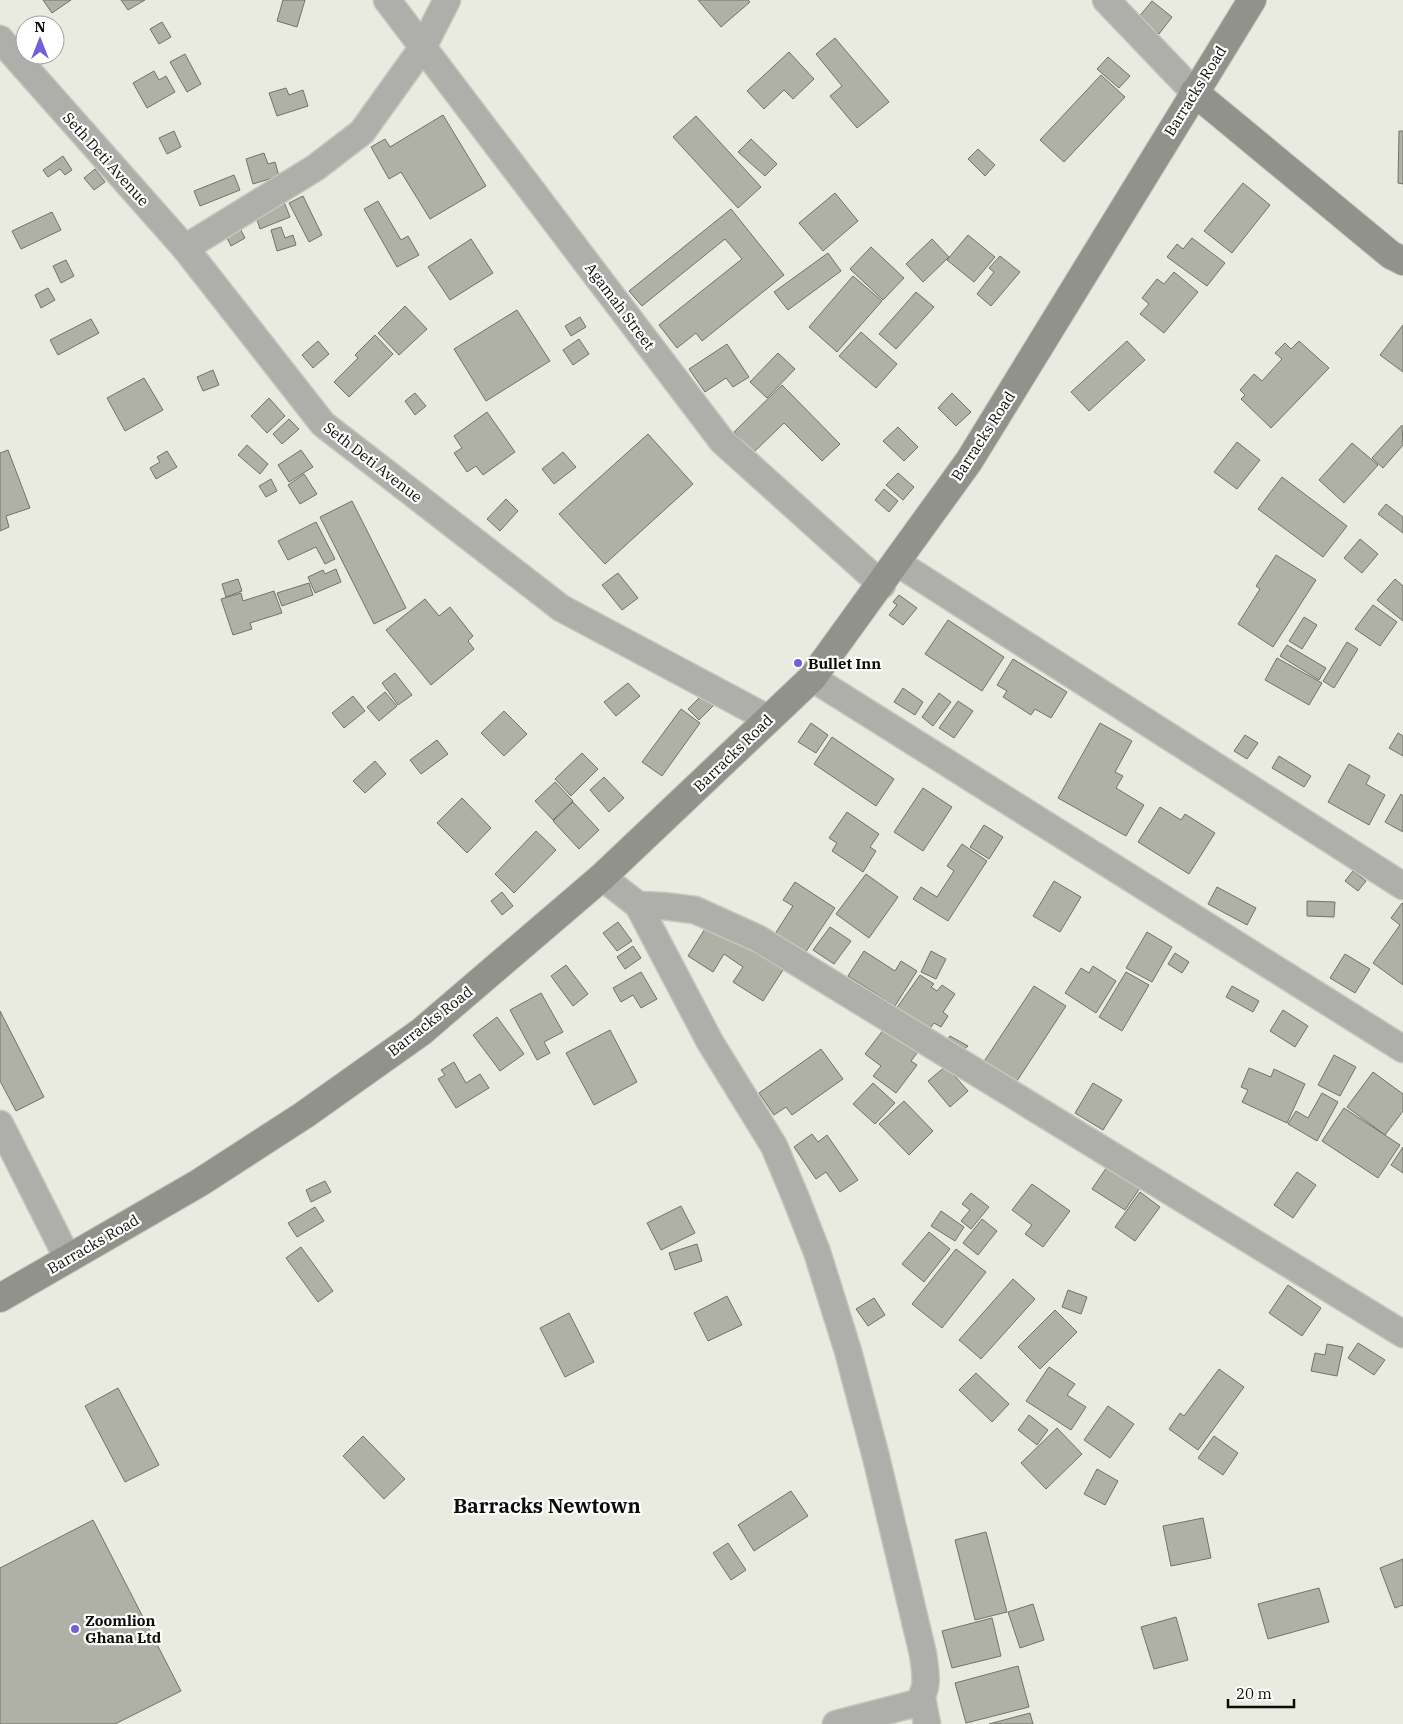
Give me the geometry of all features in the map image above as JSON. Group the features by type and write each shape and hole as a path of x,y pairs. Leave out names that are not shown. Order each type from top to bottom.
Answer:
{"street":[{"name":"Agamah Street","path":"387,0 722,441 889,573 1403,886"},
{"path":"185,248 315,168 362,132 423,47 447,0"},
{"path":"1106,0 1194,92 1390,255 1403,261"},
{"name":"Barracks Road","path":"0,1298 222,1168 304,1115 421,1032 602,877 812,678 969,461 1252,0"},
{"name":"Seth Deti Avenue","path":"0,39 185,248 323,424 561,608 769,719"},
{"path":"812,678 1403,1049"},
{"path":"602,877 638,905 710,1042 774,1146 817,1252 848,1351 874,1448 923,1654 926,1679 922,1698 927,1724"},
{"path":"638,905 695,910 759,939 1403,1334"},
{"path":"0,1124 68,1259"},
{"path":"836,1724 917,1703 922,1698"}],"building":[{"path":"43,0 71,0 52,13"},
{"path":"121,0 145,0 128,10"},
{"path":"283,0 305,0 297,27 277,21"},
{"path":"698,0 748,0 750,2 721,27"},
{"path":"1152,1 1172,17 1159,34 1138,18"},
{"path":"162,22 171,37 159,44 150,29"},
{"path":"835,38 889,102 857,128 830,96 842,86 816,54"},
{"path":"789,52 814,79 793,99 784,90 764,109 747,91"},
{"path":"185,54 201,84 187,92 170,62"},
{"path":"1108,57 1130,76 1119,88 1097,69"},
{"path":"154,71 159,80 166,76 175,92 147,108 133,83"},
{"path":"1101,75 1125,97 1064,162 1040,140"},
{"path":"286,88 289,95 303,90 308,106 277,116 269,93"},
{"path":"443,115 486,186 430,219 401,172 389,179 371,147 385,139 390,147"},
{"path":"696,116 761,187 738,208 673,137"},
{"path":"174,131 181,147 167,154 159,138"},
{"path":"1399,131 1403,131 1403,184 1398,183"},
{"path":"751,139 777,164 765,176 738,152"},
{"path":"978,149 995,165 985,176 968,159"},
{"path":"264,153 268,164 275,162 279,176 253,184 246,159"},
{"path":"63,156 72,170 65,175 60,169 48,177 43,170"},
{"path":"95,169 105,182 94,190 84,178"},
{"path":"234,175 240,190 200,206 194,191"},
{"path":"1243,183 1270,205 1232,253 1204,231"},
{"path":"835,193 858,221 823,251 799,223"},
{"path":"303,196 322,235 309,242 289,203"},
{"path":"378,201 401,240 408,236 419,255 397,267 364,209"},
{"path":"284,202 290,217 260,229 255,214"},
{"path":"731,209 784,275 702,341 696,333 677,348 659,325 742,259 725,239 642,306 629,291"},
{"path":"52,212 61,230 21,249 12,231"},
{"path":"238,225 245,238 231,246 224,232"},
{"path":"281,227 285,238 293,235 296,245 277,251 271,230"},
{"path":"968,235 995,257 974,282 947,260"},
{"path":"1192,238 1225,263 1207,286 1167,257 1177,244 1183,249"},
{"path":"471,239 493,273 450,300 428,267"},
{"path":"932,239 949,257 923,282 906,264"},
{"path":"871,247 904,278 883,300 850,269"},
{"path":"828,253 841,271 788,310 774,292"},
{"path":"1000,256 1020,272 991,306 977,294 994,272 989,268"},
{"path":"66,260 74,276 61,283 53,266"},
{"path":"1174,272 1198,292 1164,333 1140,314 1149,304 1142,298 1157,279 1164,284"},
{"path":"853,276 882,301 837,352 809,327"},
{"path":"48,288 55,300 41,308 35,295"},
{"path":"916,292 934,307 896,349 879,334"},
{"path":"405,306 427,329 399,355 378,333"},
{"path":"517,310 550,361 486,401 454,349"},
{"path":"580,317 586,327 571,336 565,326"},
{"path":"91,319 99,333 58,355 50,340"},
{"path":"1403,325 1403,372 1380,355"},
{"path":"861,332 897,364 876,388 839,356"},
{"path":"375,335 393,354 349,397 334,382 358,358 355,355"},
{"path":"579,339 589,354 573,365 563,350"},
{"path":"318,341 329,354 313,368 302,355"},
{"path":"1127,341 1145,360 1089,411 1071,392"},
{"path":"1299,341 1329,368 1271,428 1241,399 1245,395 1240,390 1254,374 1262,381 1282,359 1275,353 1285,343 1291,349"},
{"path":"727,344 749,377 733,387 726,378 705,392 689,369"},
{"path":"778,353 795,369 767,398 750,382"},
{"path":"213,370 219,385 203,391 197,377"},
{"path":"144,378 163,410 125,431 107,398"},
{"path":"782,385 840,444 822,461 784,423 754,452 734,432"},
{"path":"415,393 426,406 415,415 405,401"},
{"path":"952,393 971,412 956,426 938,408"},
{"path":"269,398 285,416 267,433 251,416"},
{"path":"487,412 515,452 483,475 476,466 467,472 454,453 462,448 454,436"},
{"path":"289,419 299,429 282,444 273,434"},
{"path":"1402,425 1403,445 1383,468 1372,458"},
{"path":"898,427 918,447 904,461 883,441"},
{"path":"648,434 693,484 605,564 559,514"},
{"path":"1237,442 1260,460 1237,489 1214,472"},
{"path":"1352,443 1378,465 1344,503 1319,480"},
{"path":"247,445 268,464 260,474 238,455"},
{"path":"8,450 30,508 6,516 9,527 0,531 0,453"},
{"path":"301,450 313,467 289,482 278,465"},
{"path":"167,451 177,467 156,479 150,468 160,462 157,457"},
{"path":"563,452 576,467 554,484 542,469"},
{"path":"898,473 914,487 903,500 886,485"},
{"path":"304,474 317,494 300,504 288,485"},
{"path":"1282,477 1347,526 1323,557 1258,509"},
{"path":"271,479 277,491 266,497 259,486"},
{"path":"884,489 898,501 889,512 875,500"},
{"path":"506,499 518,511 500,531 487,519"},
{"path":"352,501 406,608 374,624 320,517"},
{"path":"1386,504 1403,517 1403,533 1378,514"},
{"path":"316,522 335,559 325,564 316,547 288,560 278,541"},
{"path":"1360,539 1378,554 1362,573 1344,558"},
{"path":"1276,555 1316,580 1273,647 1238,624 1260,589 1256,586"},
{"path":"336,569 341,582 315,593 308,577 323,570 325,574"},
{"path":"618,573 638,598 622,610 602,585"},
{"path":"238,579 242,591 226,597 222,584"},
{"path":"1395,579 1403,586 1403,621 1377,600"},
{"path":"309,583 313,595 282,606 277,593"},
{"path":"274,591 282,613 250,623 252,629 233,635 221,599 241,593 243,601"},
{"path":"899,595 917,608 903,625 889,615 897,605 893,602"},
{"path":"425,599 439,616 450,607 473,636 468,641 474,649 431,685 386,630"},
{"path":"1373,605 1397,622 1380,646 1355,629"},
{"path":"1304,617 1317,625 1302,649 1289,641"},
{"path":"948,620 1004,657 982,691 925,654"},
{"path":"1347,642 1358,649 1334,688 1323,681"},
{"path":"1287,645 1326,668 1319,680 1280,656"},
{"path":"1277,658 1322,683 1309,705 1265,680"},
{"path":"1013,659 1067,692 1051,718 1035,709 1031,715 1003,697 1007,691 997,685"},
{"path":"395,673 412,695 398,705 382,683"},
{"path":"628,683 640,696 616,716 604,702"},
{"path":"903,688 923,702 915,715 894,702"},
{"path":"385,692 397,706 379,721 367,707"},
{"path":"705,692 716,703 699,720 688,709"},
{"path":"939,693 951,702 933,726 922,717"},
{"path":"353,696 365,711 344,728 332,713"},
{"path":"958,701 973,711 954,738 939,728"},
{"path":"681,709 700,723 662,776 642,762"},
{"path":"504,711 527,734 504,756 481,733"},
{"path":"811,723 828,735 816,753 798,742"},
{"path":"1100,723 1132,741 1115,772 1123,776 1116,788 1144,805 1126,836 1058,798"},
{"path":"1398,733 1403,736 1403,756 1389,748"},
{"path":"1245,735 1258,743 1247,759 1234,751"},
{"path":"832,737 894,779 876,806 814,764"},
{"path":"437,740 448,754 421,774 410,760"},
{"path":"582,753 598,769 571,796 555,779"},
{"path":"1279,756 1311,776 1304,787 1272,768"},
{"path":"375,761 386,774 365,793 353,781"},
{"path":"1349,764 1370,776 1366,784 1385,795 1369,825 1328,802"},
{"path":"604,777 624,798 609,812 590,790"},
{"path":"555,782 573,801 553,820 535,801"},
{"path":"923,788 952,807 923,851 894,832"},
{"path":"1401,794 1403,796 1403,832 1385,822"},
{"path":"462,798 491,828 467,853 437,823"},
{"path":"573,802 599,830 579,849 553,821"},
{"path":"1160,807 1181,820 1185,814 1215,833 1189,874 1138,842"},
{"path":"847,812 879,834 870,847 876,851 863,872 832,851 837,843 829,838"},
{"path":"984,825 1003,837 989,859 970,847"},
{"path":"536,831 556,850 514,893 495,874"},
{"path":"962,844 987,861 948,921 913,899 921,887 937,897 954,871 947,866"},
{"path":"1353,871 1366,881 1358,891 1345,881"},
{"path":"866,874 898,897 869,938 836,914"},
{"path":"1054,881 1081,897 1060,932 1033,916"},
{"path":"795,882 835,908 803,956 773,937 793,906 783,900"},
{"path":"1217,887 1256,908 1247,925 1208,904"},
{"path":"502,892 513,906 502,915 491,901"},
{"path":"1307,901 1335,902 1334,917 1307,916"},
{"path":"1402,903 1403,985 1373,963 1400,925 1391,918"},
{"path":"618,922 632,941 617,951 603,933"},
{"path":"708,924 783,970 763,1001 733,982 743,967 724,954 713,972 688,956"},
{"path":"830,927 851,941 834,964 813,950"},
{"path":"1147,932 1172,947 1152,982 1126,968"},
{"path":"633,946 641,958 625,969 617,957"},
{"path":"864,951 895,971 901,961 917,971 895,1006 848,976"},
{"path":"931,951 946,959 936,979 921,972"},
{"path":"1175,953 1189,962 1182,973 1168,964"},
{"path":"1345,954 1370,969 1355,993 1330,978"},
{"path":"566,965 588,994 573,1006 551,976"},
{"path":"1093,966 1116,981 1096,1013 1065,993 1081,968 1089,973"},
{"path":"641,972 657,999 641,1008 633,995 621,1002 613,988"},
{"path":"1126,972 1149,985 1122,1031 1099,1017"},
{"path":"920,975 934,984 931,987 937,991 942,985 955,994 943,1012 948,1016 941,1027 934,1023 928,1031 896,1009"},
{"path":"1034,986 1066,1006 1015,1084 983,1063"},
{"path":"1232,986 1259,1001 1253,1012 1226,997"},
{"path":"541,993 563,1032 544,1042 550,1053 537,1060 510,1010"},
{"path":"1283,1010 1308,1026 1295,1047 1270,1031"},
{"path":"0,1011 44,1097 16,1111 0,1081"},
{"path":"497,1017 524,1054 500,1071 473,1035"},
{"path":"887,1025 920,1049 911,1061 917,1065 896,1093 873,1076 881,1066 865,1054"},
{"path":"610,1030 637,1082 594,1105 566,1053"},
{"path":"950,1036 968,1046 961,1052 946,1042"},
{"path":"821,1049 843,1079 792,1115 786,1107 774,1115 759,1093"},
{"path":"1334,1055 1356,1067 1340,1096 1318,1085"},
{"path":"454,1062 466,1083 480,1074 489,1088 456,1108 438,1079 445,1075 441,1070"},
{"path":"946,1066 968,1091 950,1107 928,1081"},
{"path":"1249,1068 1271,1077 1274,1069 1305,1084 1287,1123 1242,1102 1248,1090 1241,1087"},
{"path":"1373,1072 1403,1094 1403,1111 1385,1135 1347,1107"},
{"path":"873,1083 895,1103 875,1124 853,1104"},
{"path":"1093,1083 1122,1100 1103,1130 1075,1113"},
{"path":"1322,1093 1338,1102 1317,1141 1288,1124 1296,1111 1308,1118"},
{"path":"904,1101 933,1131 909,1155 879,1124"},
{"path":"1344,1108 1400,1145 1378,1178 1322,1141"},
{"path":"812,1134 818,1142 827,1135 858,1180 840,1192 826,1172 816,1179 794,1147"},
{"path":"1403,1147 1403,1173 1391,1165"},
{"path":"1109,1164 1142,1185 1125,1210 1092,1189"},
{"path":"1297,1172 1316,1185 1293,1218 1274,1205"},
{"path":"325,1181 331,1192 311,1202 306,1190"},
{"path":"1032,1184 1070,1211 1043,1247 1025,1234 1032,1225 1012,1210"},
{"path":"1140,1192 1160,1207 1135,1241 1115,1227"},
{"path":"971,1193 989,1207 971,1229 961,1221 970,1210 962,1204"},
{"path":"681,1206 695,1233 661,1250 647,1223"},
{"path":"315,1207 324,1221 297,1237 288,1223"},
{"path":"941,1211 964,1227 955,1241 931,1226"},
{"path":"982,1219 997,1231 978,1255 963,1243"},
{"path":"929,1232 950,1249 924,1282 902,1264"},
{"path":"697,1244 702,1261 675,1270 669,1253"},
{"path":"301,1247 333,1291 318,1302 286,1258"},
{"path":"956,1249 986,1272 942,1328 912,1304"},
{"path":"1013,1279 1035,1299 981,1359 959,1340"},
{"path":"1288,1285 1321,1308 1302,1336 1269,1313"},
{"path":"1068,1290 1087,1297 1081,1314 1062,1307"},
{"path":"727,1296 742,1325 708,1341 694,1313"},
{"path":"874,1298 885,1315 868,1326 856,1309"},
{"path":"1055,1310 1077,1332 1040,1369 1018,1347"},
{"path":"569,1313 594,1362 565,1377 540,1328"},
{"path":"1358,1343 1385,1360 1374,1375 1348,1358"},
{"path":"1327,1344 1343,1347 1337,1376 1311,1371 1315,1353 1325,1355"},
{"path":"1049,1367 1075,1384 1067,1395 1086,1407 1071,1430 1026,1401"},
{"path":"1219,1369 1244,1387 1198,1450 1169,1429 1180,1413 1184,1416"},
{"path":"976,1373 1009,1404 992,1422 959,1390"},
{"path":"118,1388 159,1465 125,1482 85,1406"},
{"path":"1108,1406 1134,1424 1110,1458 1084,1440"},
{"path":"1029,1415 1048,1430 1037,1445 1018,1430"},
{"path":"1057,1428 1082,1454 1046,1489 1021,1463"},
{"path":"363,1436 405,1479 384,1499 343,1456"},
{"path":"1214,1436 1238,1453 1223,1475 1198,1458"},
{"path":"1097,1469 1118,1481 1105,1505 1084,1494"},
{"path":"791,1491 808,1516 754,1551 738,1525"},
{"path":"1203,1518 1211,1558 1171,1566 1163,1526"},
{"name":"Zoomlion Ghana Ltd","path":"93,1520 181,1691 115,1724 0,1724 0,1568"},
{"path":"986,1532 1007,1612 975,1620 955,1540"},
{"path":"728,1543 746,1570 731,1580 713,1553"},
{"path":"1403,1559 1403,1605 1395,1608 1380,1568"},
{"path":"1319,1588 1329,1622 1268,1639 1258,1604"},
{"path":"1033,1604 1044,1640 1020,1648 1008,1612"},
{"path":"1176,1617 1188,1660 1154,1669 1141,1627"},
{"path":"992,1618 1001,1656 952,1668 942,1631"},
{"path":"1018,1666 1029,1707 966,1723 955,1683"},
{"path":"1030,1713 1033,1724 989,1724"}],"place":[{"name":"Bullet Inn","path":"798,663"},
{"name":"Zoomlion Ghana Ltd","path":"75,1629"}],"district":[{"name":"Barracks Newtown","path":"547,1505"}]}
